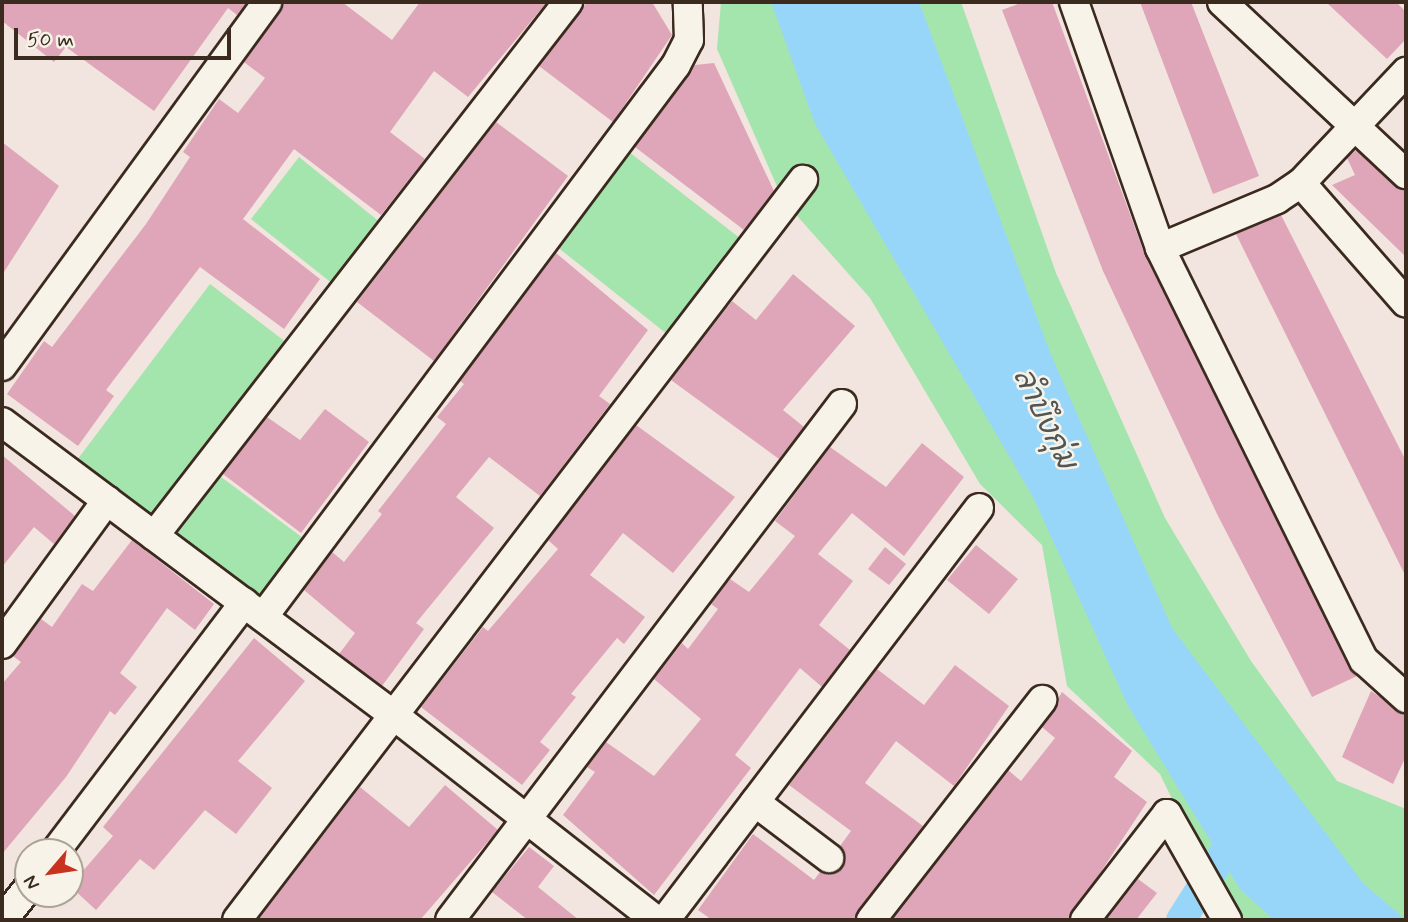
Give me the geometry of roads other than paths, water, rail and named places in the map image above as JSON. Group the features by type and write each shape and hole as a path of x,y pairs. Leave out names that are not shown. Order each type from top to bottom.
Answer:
{"street":[{"path":"2,366 267,2"},
{"path":"154,536 568,2"},
{"path":"67,838 254,610 676,65 689,40 688,2"},
{"path":"1074,2 1160,248 1364,660 1406,698"},
{"path":"1222,2 1406,174"},
{"path":"1160,248 1277,199 1301,183 1406,72"},
{"path":"237,920 396,717 803,180"},
{"path":"1301,183 1406,303"},
{"path":"450,920 842,404"},
{"path":"2,422 396,717 526,822 656,920"},
{"path":"2,644 107,500"},
{"path":"665,920 979,508"},
{"path":"871,920 1042,700"},
{"path":"755,802 830,858"},
{"path":"1085,920 1163,815 1170,816 1227,920"}],"water":[{"name":"ลำบึงกุ่ม","path":"771,2 919,2 1051,355 1172,628 1363,883 1406,920 1274,920 1240,889 1128,706 1033,497 815,124"}],"waterway":[{"path":"1181,920 1243,823"}]}
